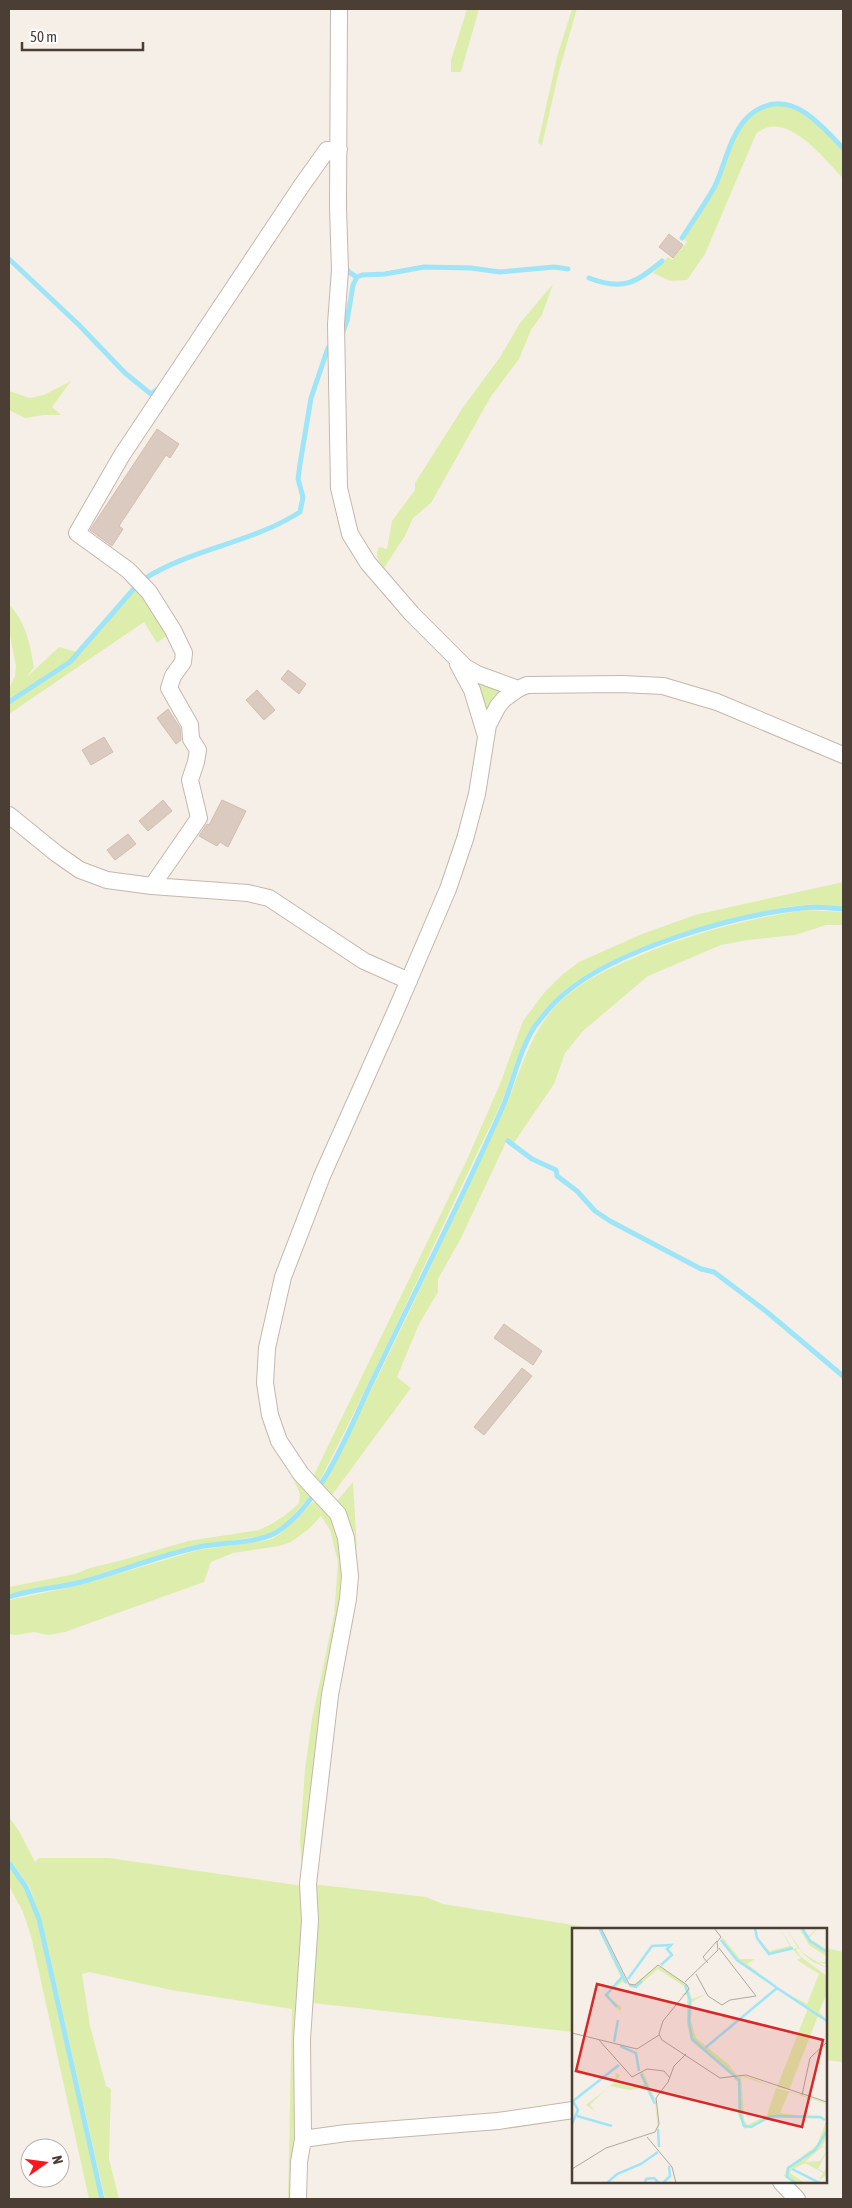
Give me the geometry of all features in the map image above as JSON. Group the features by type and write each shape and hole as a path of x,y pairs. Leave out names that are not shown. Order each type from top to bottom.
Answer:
{"street":[{"path":"339,9 338,207 340,270 336,324 336,379 339,488 344,517 350,534 368,563 412,614 465,667 477,674 518,689"},
{"path":"152,886 199,818 190,780 198,750 192,739 190,725 169,688 173,676 184,662 184,653 149,592 128,570 76,533 122,455 302,185 327,150 339,150"},
{"path":"453,655 472,690 486,737"},
{"path":"298,2199 299,2162 303,2139 302,2039 310,1920 308,1884 330,1695 348,1599 350,1576 349,1556 338,1514 284,1451 270,1415 265,1383 268,1339 283,1277 322,1176 448,889 465,839 477,794 488,725 498,706 518,689 527,685 622,684 663,686 717,702 843,755"},
{"path":"9,815 80,870 107,880 152,886 248,893 268,898 364,961 409,981"},
{"path":"303,2139 346,2133 498,2121 572,2110"},
{"path":"783,2183 797,2199"}],"green space":[{"path":"467,9 479,9 461,72 451,72 451,60"},
{"path":"572,9 577,9 559,71 542,145 538,143 557,57"},
{"path":"779,105 789,107 807,116 843,149 843,178 803,139 791,131 779,127 767,127 756,134 705,254 687,280 671,281 653,273 668,257 672,260 687,242 683,238 705,206 737,134 744,124 764,108"},
{"path":"553,284 542,315 531,330 519,359 490,398 431,503 413,518 405,536 384,568 377,553 379,547 387,549 392,521 415,490 415,483 462,409 500,357 520,323"},
{"path":"71,381 52,407 61,415 25,418 9,410 9,391 30,398 44,395"},
{"path":"140,585 170,633 157,643 144,622 9,714 9,704 71,664"},
{"path":"9,604 24,626 29,641 34,667 27,677 59,647 77,652 68,661 9,700 9,688 15,676 16,666 9,631"},
{"path":"469,673 508,690 487,714"},
{"path":"843,882 843,907 810,905 781,908 721,922 672,937 646,946 598,968 577,981 545,1010 526,1037 498,1110 343,1436 319,1482 312,1479 466,1162 500,1084 523,1021 544,993 562,975 579,962 642,934 695,915"},
{"path":"805,910 843,912 843,925 826,925 795,935 721,945 648,976 583,1031 565,1053 554,1084 513,1144 507,1140 461,1238 438,1279 438,1292 419,1324 397,1377 411,1388 332,1495 322,1487 442,1244 504,1110 536,1034 553,1009 564,998 589,980 655,949 718,928"},
{"path":"289,1469 310,1496 289,1520 279,1529 268,1535 197,1546 80,1580 9,1595 9,1587 75,1574 90,1568 188,1541 259,1530 270,1525 299,1503 300,1494"},
{"path":"353,1482 357,1549 354,1538 336,1502"},
{"path":"315,1500 331,1519 345,1556 304,1927 292,2199 288,2199 292,2009 171,1990 89,1972 82,1974 90,2026 106,2086 111,2089 109,2159 119,2199 105,2199 41,1918 29,1886 9,1859 9,1817 19,1831 35,1862 39,1858 109,1858 303,1886 300,1841 305,1769 312,1719 334,1615 338,1562 330,1530 321,1516 309,1529 291,1542 279,1546 233,1553 211,1562 204,1582 65,1632 48,1635 34,1632 16,1635 9,1634 9,1600 81,1585 198,1550 269,1540 281,1533"},
{"path":"9,1866 25,1888 37,1919 100,2199 89,2199 31,1936 23,1912 9,1886"},
{"path":"312,1884 426,1897 443,1904 592,1928 572,1928 572,2032 313,2003 308,2011"},
{"path":"827,1948 843,1952 843,2062 827,2060"}],"building":[{"path":"669,234 683,245 673,258 659,247"},
{"path":"157,429 179,444 170,458 166,455 119,526 123,529 112,546 90,530"},
{"path":"288,670 306,684 299,694 281,679"},
{"path":"257,690 275,710 264,720 246,700"},
{"path":"168,709 180,728 181,740 176,744 157,718"},
{"path":"104,737 113,752 91,765 82,750"},
{"path":"163,800 172,811 148,831 139,821"},
{"path":"222,800 246,811 228,847 220,842 217,846 199,836 207,824 209,825"},
{"path":"128,834 136,844 115,860 107,850"},
{"path":"504,1324 542,1351 533,1365 494,1338"},
{"path":"522,1368 532,1376 484,1435 474,1427"}],"waterway":[{"path":"682,238 715,186 739,129 749,116 763,107 775,104 787,105 798,109 818,123 843,148"},
{"path":"9,259 79,325 125,373 151,394 159,388"},
{"path":"589,278 611,284 628,283 645,275 662,261"},
{"path":"345,267 357,277"},
{"path":"342,335 347,321 353,285 357,277 362,275 385,274 424,267 471,268 500,272 554,267 568,269"},
{"path":"144,579 182,560 282,523 300,512 303,497 298,479 311,398 328,348"},
{"path":"9,702 70,662 138,584"},
{"path":"9,1597 85,1581 184,1550 263,1538 280,1530 309,1502 332,1466 488,1140 504,1104 525,1044 535,1026 552,1006 563,995 585,979 612,963 676,937 743,918 774,912 812,907 843,909"},
{"path":"508,1141 532,1159 556,1170 557,1176 577,1191 595,1211 610,1221 701,1269 714,1272 767,1312 843,1376"},
{"path":"9,1863 26,1887 39,1919 102,2199"}]}
